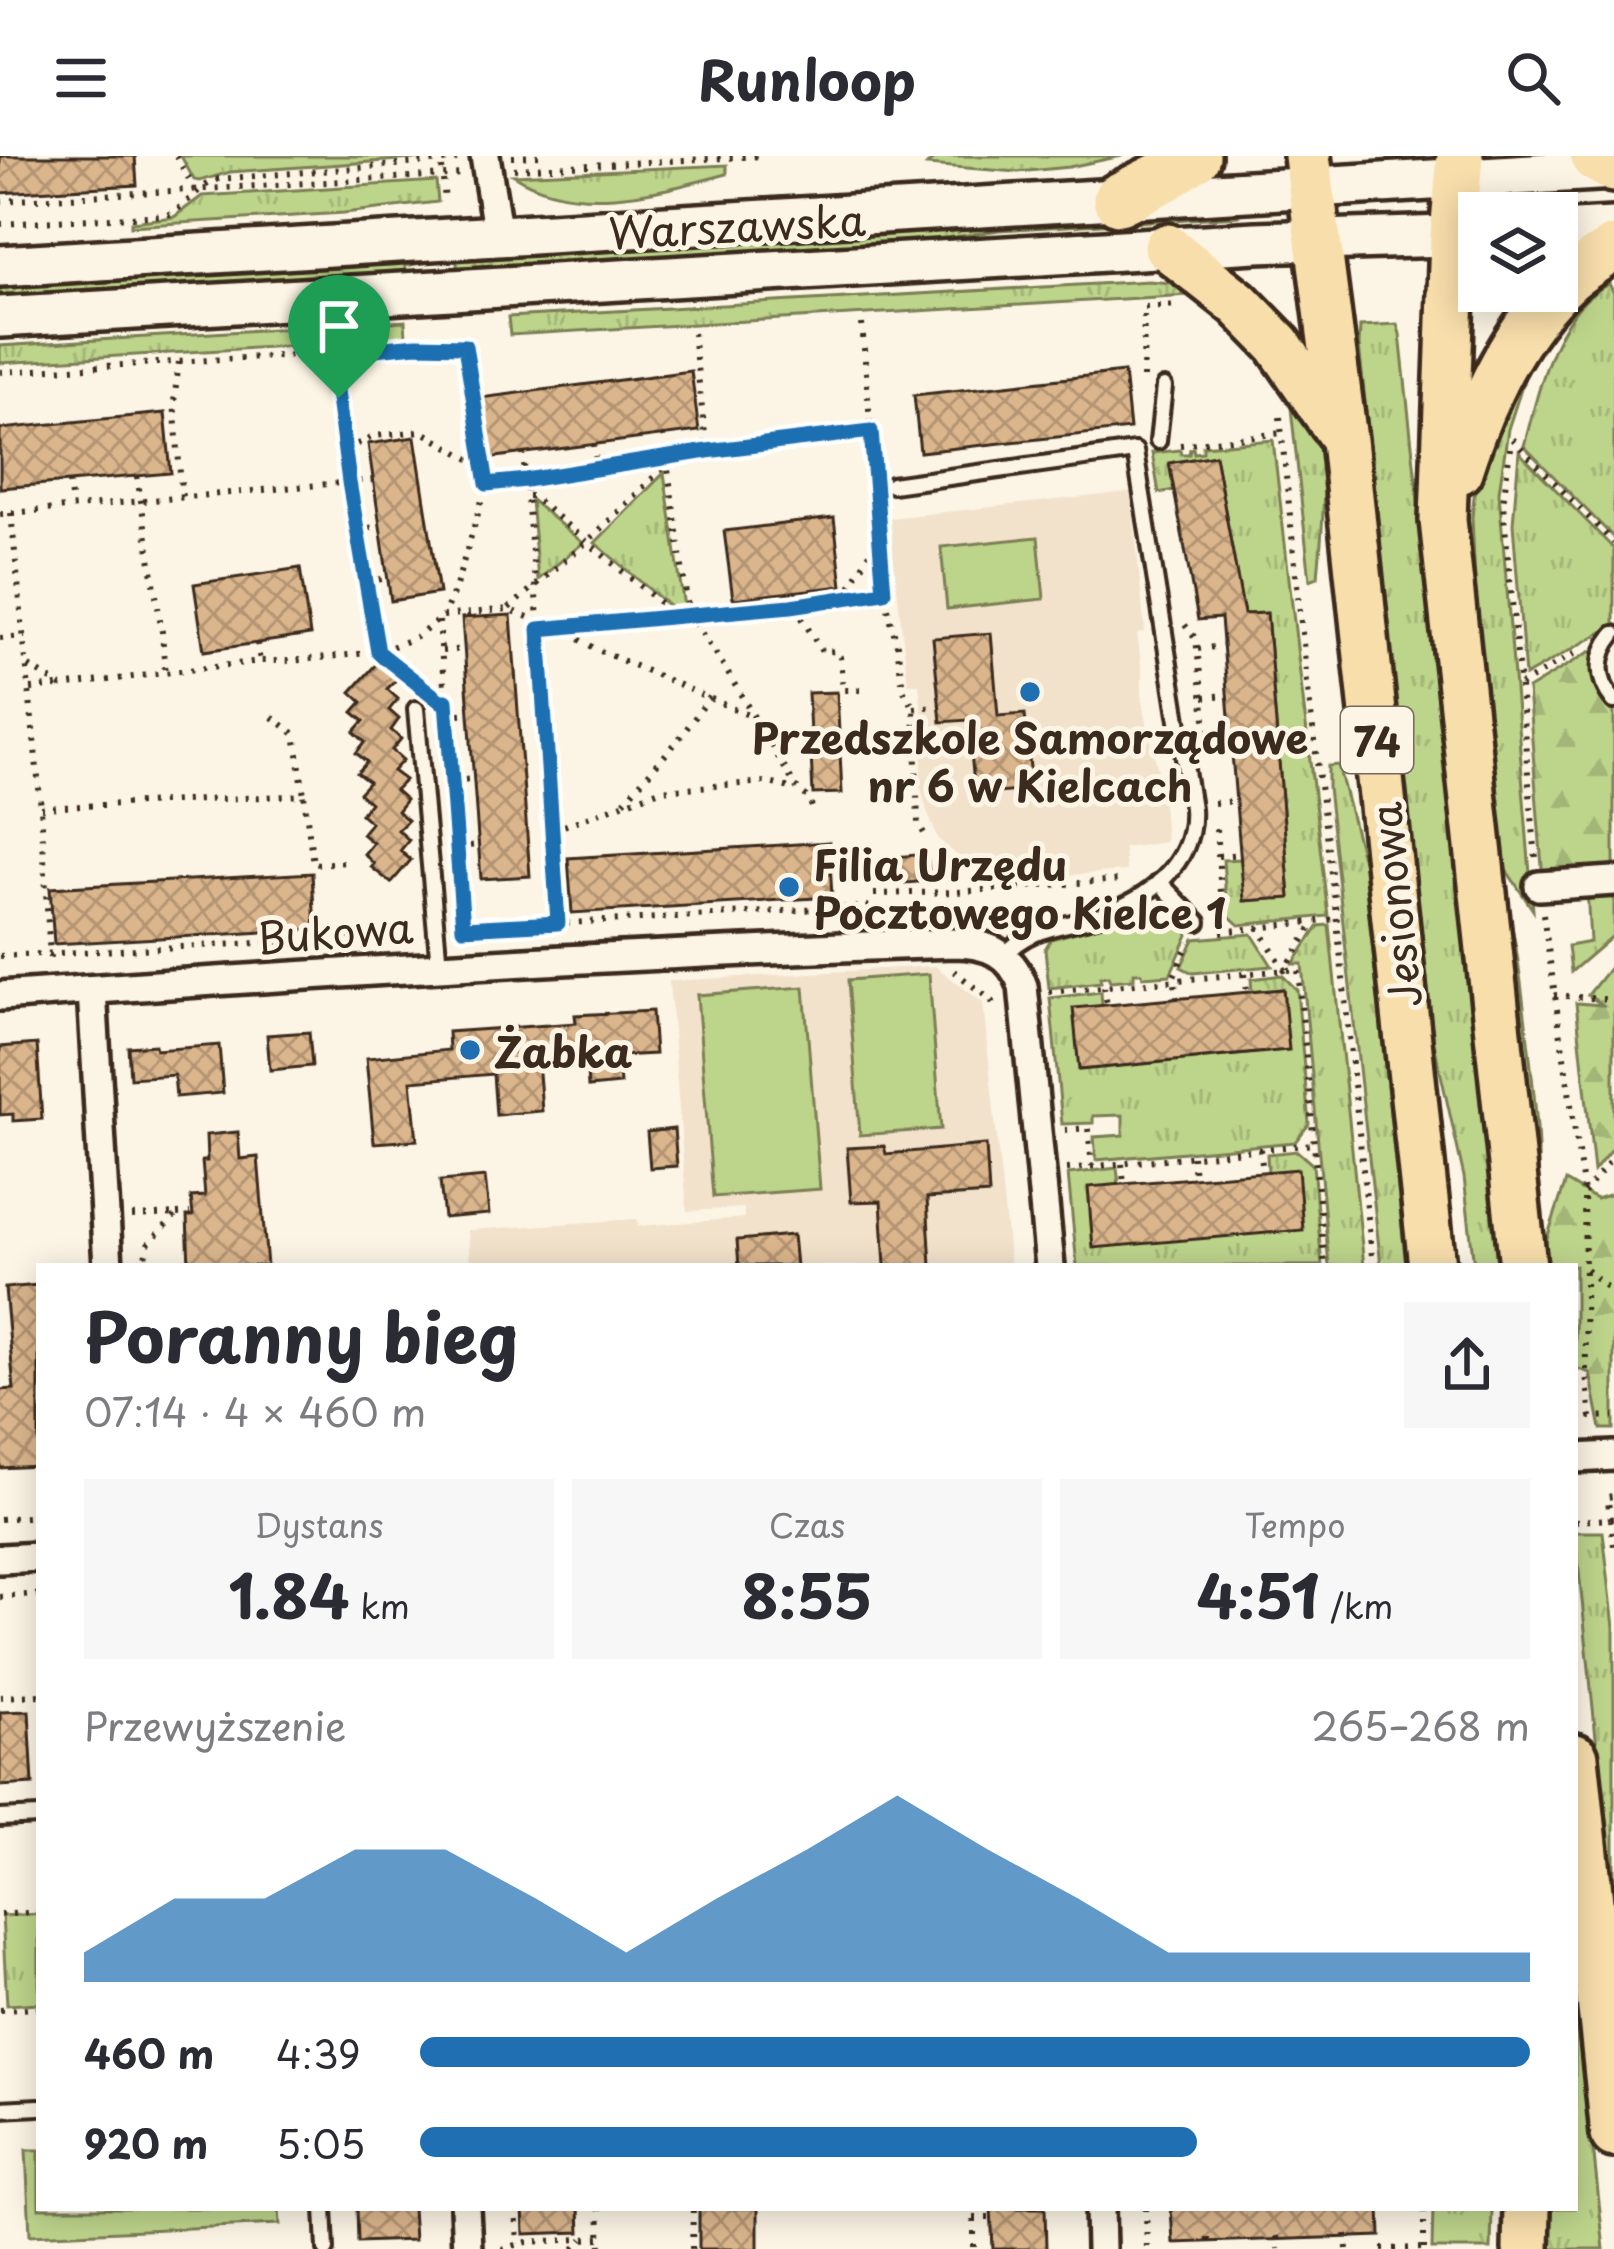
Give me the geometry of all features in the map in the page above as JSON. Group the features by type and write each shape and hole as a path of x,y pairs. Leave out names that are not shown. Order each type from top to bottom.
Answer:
{"highway":[{"path":"1119,199 1194,156"},
{"path":"1596,156 1614,168"}],"main road":[{"name":"Warszawska","path":"0,266 1119,199 1309,172 1459,166 1614,168"},
{"name":"Jesionowa","path":"1309,172 1344,440 1432,1263"},
{"path":"1578,230 1614,228"},
{"name":"Warszawska","path":"0,317 1167,247 1458,236"},
{"path":"1167,247 1238,302 1278,344 1344,440"},
{"path":"1443,520 1477,415 1508,355 1561,287 1614,248"},
{"name":"74","path":"1460,312 1443,520 1523,1263"},
{"path":"1578,1786 1614,2134"},
{"path":"1526,2249 1527,2211"}],"street":[{"path":"487,163 498,236"},
{"path":"1539,886 1614,881"},
{"name":"Bukowa","path":"0,996 694,952 954,943 982,944 1004,956"},
{"path":"1004,956 1021,978 1024,992 1050,1263"},
{"path":"92,990 108,1263"},
{"path":"1578,1458 1614,1456"},
{"path":"0,1559 36,1557"},
{"path":"465,2211 467,2249"},
{"path":"1100,2211 1101,2249"}],"lane":[{"path":"1158,440 1164,387"},
{"path":"892,485 1135,451 1193,820 1190,842 1162,879 1139,896 1106,913 1027,935 1004,956"},
{"path":"1614,634 1599,667 1614,700"},
{"path":"416,709 439,965"},
{"path":"1162,879 1204,927"},
{"path":"0,1818 36,1816"},
{"path":"0,2110 36,2108"},
{"path":"324,2211 326,2249"}],"path":[{"path":"176,156 198,190"},
{"path":"0,201 442,174 541,156"},
{"path":"0,224 167,214 219,178 441,158 487,163 762,156"},
{"path":"441,158 445,202"},
{"path":"1143,343 1144,308"},
{"path":"862,324 884,592 903,689 914,708 918,824 925,835"},
{"path":"416,331 417,345"},
{"path":"693,333 707,451"},
{"path":"0,371 465,346 487,484 455,589 441,618 417,637 378,652 31,689"},
{"path":"332,353 378,652 422,688"},
{"path":"179,362 174,402 182,498"},
{"path":"1280,412 1373,1263"},
{"path":"346,450 375,436 421,431 485,468"},
{"path":"487,484 871,431"},
{"path":"1179,445 1282,433"},
{"path":"663,435 688,615 798,790"},
{"path":"1614,543 1511,438 1503,504 1539,886 1584,1193 1586,1375 1591,1417 1614,1416"},
{"path":"594,444 597,469"},
{"path":"524,453 558,923"},
{"path":"441,618 508,609 668,468"},
{"path":"137,476 165,673"},
{"path":"0,511 373,480"},
{"path":"69,482 72,506"},
{"path":"528,496 588,541 671,616"},
{"path":"11,513 29,666 54,992"},
{"path":"357,530 380,526"},
{"path":"843,598 878,538"},
{"path":"366,582 387,578"},
{"path":"790,592 822,652 835,651 840,657 843,690 860,690"},
{"path":"508,609 538,625 560,627 884,592"},
{"path":"441,618 442,701 447,715 463,928"},
{"path":"560,627 596,649 756,719"},
{"path":"0,638 25,636"},
{"path":"1520,685 1595,642"},
{"path":"257,643 260,662"},
{"path":"1198,649 1223,646"},
{"path":"442,651 464,649"},
{"path":"29,666 61,686"},
{"path":"1204,697 1227,695"},
{"path":"621,805 710,698"},
{"path":"914,708 940,706"},
{"path":"447,715 469,712"},
{"path":"272,717 296,734 313,864 349,862"},
{"path":"1209,749 1231,747"},
{"path":"452,781 474,779"},
{"path":"553,830 660,790 730,783 766,782 798,790 809,798 814,814"},
{"path":"41,808 304,794"},
{"path":"1214,803 1236,801"},
{"path":"457,848 479,845"},
{"path":"1218,856 1240,854"},
{"path":"874,894 1162,879"},
{"path":"845,897 846,907"},
{"path":"802,899 802,911"},
{"path":"731,904 732,915"},
{"path":"0,956 89,947 154,949 280,942 605,916 669,918 874,906"},
{"path":"668,908 671,933"},
{"path":"605,916 606,937"},
{"path":"1204,927 1258,928 1337,920"},
{"path":"1285,970 1315,922"},
{"path":"1258,928 1285,970"},
{"path":"280,931 280,942"},
{"path":"218,935 218,945"},
{"path":"153,938 154,949"},
{"path":"1177,998 1174,981 1190,941"},
{"path":"947,965 992,1001 995,1023"},
{"path":"1046,992 1298,969 1325,1263"},
{"path":"1245,974 1246,992"},
{"path":"1104,987 1107,1005"},
{"path":"1554,994 1614,1000"},
{"path":"1060,1130 1088,1128 1092,1166"},
{"path":"1078,1167 1314,1144"},
{"path":"1260,1149 1263,1172"},
{"path":"1192,1156 1194,1178"},
{"path":"1584,1193 1614,1156"},
{"path":"1122,1163 1124,1184"},
{"path":"124,1216 190,1213"},
{"path":"143,1263 148,1244 177,1214"},
{"path":"1585,1268 1614,1294"},
{"path":"1578,1376 1586,1375"},
{"path":"1614,1496 1607,1497 1614,1547"},
{"path":"0,1519 36,1516"},
{"path":"1578,1521 1611,1519"},
{"path":"0,1597 36,1594"},
{"path":"0,1697 36,1695"},
{"path":"0,1915 36,1912"},
{"path":"0,2010 36,2008"},
{"path":"516,2211 520,2246"},
{"path":"599,2211 602,2249"},
{"path":"692,2249 693,2211"},
{"path":"974,2211 974,2249"},
{"path":"1146,2211 1147,2249"},
{"path":"1382,2249 1424,2249 1424,2211"},
{"path":"974,2218 992,2218"},
{"path":"1346,2234 1347,2249"},
{"path":"1277,2236 1278,2249"},
{"path":"502,2249 601,2238"},
{"path":"1208,2238 1208,2249"},
{"path":"574,2249 583,2239"}],"shaded area":[{"name":"Przedszkole Samorządowe nr 6 w Kielcach","path":"1131,492 1145,632 1137,634 1142,700 1162,789 1166,842 1124,848 1126,871 987,881 938,839 920,785 924,736 919,684 908,684 889,518"},
{"path":"935,966 983,1003 1010,1263 470,1263 468,1230 637,1219 638,1226 744,1218 744,1208 687,1211 669,981"}],"green space":[{"path":"181,156 426,158 230,172 200,181 194,180"},
{"path":"937,156 1122,156 1018,172 927,165"},
{"path":"727,165 727,174 618,197 563,195 513,175"},
{"path":"436,181 438,202 344,213 131,226 131,222 174,217 202,196"},
{"path":"1239,209 1239,216 999,230 869,251 458,271 456,256"},
{"path":"443,259 405,266 405,279 0,304 0,283"},
{"path":"1149,281 1180,284 1207,294 510,335 508,317"},
{"path":"1609,284 1614,293 1614,538 1524,446 1551,355 1574,313"},
{"path":"405,321 406,336 391,340 0,363 0,346"},
{"path":"1397,324 1400,334 1501,1263 1474,1263 1464,1177 1433,1039 1360,326"},
{"path":"1538,337 1508,429 1499,492 1533,910 1491,847 1472,517 1477,466"},
{"path":"1287,372 1311,417 1322,462 1318,577 1310,580"},
{"path":"1273,440 1328,916 1239,925 1227,914 1223,860 1241,859 1245,901 1290,897 1267,613 1244,614 1215,455 1174,490 1159,493 1152,453 1180,450 1189,454 1193,448 1194,453 1203,452 1203,446"},
{"path":"1519,452 1614,549 1614,625 1525,676 1513,524"},
{"path":"664,473 682,612 676,612 595,543"},
{"path":"531,500 583,543 538,580"},
{"path":"1038,537 1044,599 947,609 941,547"},
{"path":"1596,648 1595,666 1614,709 1614,875 1543,880 1528,689"},
{"path":"1338,765 1364,865 1406,1263 1381,1263 1328,766"},
{"path":"1614,886 1614,935 1571,972 1568,946 1590,942 1587,889"},
{"path":"1506,899 1533,1084 1537,1190"},
{"path":"1154,910 1176,917 1188,935 1170,975 1134,973 1134,979 1110,981 1108,976 1100,977 1101,982 1049,988 1045,949 1051,939"},
{"path":"1329,925 1364,1263 1329,1263 1302,964 1293,964 1319,926"},
{"path":"1252,934 1272,966 1193,973 1181,967 1194,939"},
{"path":"1614,962 1614,1146 1594,1171 1576,1003 1602,1005 1588,995"},
{"path":"929,974 941,1129 860,1135 848,980"},
{"path":"1282,975 1297,990 1309,1124 1295,1142 1096,1160 1094,1137 1123,1135 1123,1115 1062,1124 1050,998 1101,992 1102,1005 1080,1069 1288,1050 1283,989 1252,992 1251,979"},
{"path":"804,987 820,1189 713,1197 697,995"},
{"path":"1297,1151 1313,1165 1322,1263 1077,1263 1068,1174 1117,1168 1119,1185 1268,1172 1267,1154"},
{"path":"1566,1181 1596,1199 1614,1193 1614,1429 1601,1429 1590,1373 1578,1369 1578,1263 1544,1263 1542,1253"},
{"path":"1578,1532 1603,1532 1614,1627 1614,1914"},
{"path":"36,1914 36,2003 7,2005 2,1916"},
{"path":"1578,2007 1604,2249 1543,2249 1544,2211 1578,2211"},
{"path":"26,2150 36,2150 36,2211 279,2211 280,2224 30,2235"},
{"path":"1433,2211 1492,2211 1491,2249 1432,2249"}],"building":[{"path":"0,156 135,156 137,185 0,193"},
{"path":"691,371 699,431 488,458 480,398"},
{"path":"1124,372 1130,429 920,452 914,395"},
{"path":"165,413 171,473 0,488 0,429"},
{"path":"415,437 439,593 391,601 368,444"},
{"path":"1215,455 1244,614 1267,613 1290,898 1244,901 1221,618 1198,620 1169,463"},
{"path":"834,518 842,586 733,599 724,531"},
{"path":"300,568 310,635 204,651 194,584"},
{"path":"511,615 530,876 481,879 462,618"},
{"path":"991,633 998,716 1025,714 1032,790 975,795 968,720 941,722 933,638"},
{"path":"378,662 397,679 387,689 398,699 389,710 399,719 391,730 401,739 392,750 403,760 393,771 405,780 395,790 406,800 397,811 408,820 398,830 409,840 400,851 411,860 391,883 371,867 374,864 364,854 373,843 362,834 371,823 361,814 370,803 359,793 369,782 357,773 367,762 356,753 365,742 354,732 364,721 353,712 362,702 351,692"},
{"path":"837,692 842,793 813,794 808,693"},
{"path":"829,842 832,897 572,913 568,858"},
{"path":"927,854 930,881 895,884 893,857"},
{"path":"312,873 315,929 54,944 50,888"},
{"path":"1283,989 1289,1050 1079,1070 1073,1008"},
{"path":"652,1011 655,1054 618,1056 620,1084 588,1087 586,1057 538,1060 542,1111 496,1115 493,1074 411,1081 417,1140 374,1143 366,1058 449,1050 448,1032 576,1023 575,1015"},
{"path":"309,1032 312,1066 270,1070 267,1035"},
{"path":"37,1044 42,1119 13,1121 13,1114 0,1115 0,1047"},
{"path":"155,1045 156,1050 219,1045 223,1093 176,1097 174,1075 130,1078 128,1047"},
{"path":"674,1129 677,1166 650,1168 647,1132"},
{"path":"238,1132 240,1159 258,1157 267,1263 189,1263 187,1216 193,1216 191,1197 205,1196 206,1135"},
{"path":"986,1145 989,1194 927,1198 931,1263 885,1263 881,1201 851,1202 847,1148 884,1146 886,1154"},
{"path":"1298,1169 1303,1230 1093,1248 1088,1187"},
{"path":"485,1177 489,1214 444,1218 440,1181"},
{"path":"793,1235 796,1263 739,1263 737,1240"},
{"path":"36,1285 36,1466 0,1468 0,1390 14,1389 5,1288"},
{"path":"29,1711 33,1784 0,1786 0,1712"},
{"path":"357,2211 412,2211 414,2240 358,2242"},
{"path":"523,2211 579,2211 580,2232 524,2234"},
{"path":"699,2211 758,2211 758,2249 699,2249"},
{"path":"991,2211 1045,2211 1046,2249 993,2249"},
{"path":"1171,2211 1380,2211 1381,2236 1173,2243"}],"place":[{"name":"Przedszkole Samorządowe nr 6 w Kielcach","path":"1030,692"},
{"name":"Filia Urzędu Pocztowego Kielce 1","path":"789,887"},
{"name":"Żabka","path":"470,1050"}],"route":[{"path":"465,346 487,484 871,431 884,592 791,606 539,629 558,923 463,928 446,701 378,652 339,398 332,353 465,346"}]}
